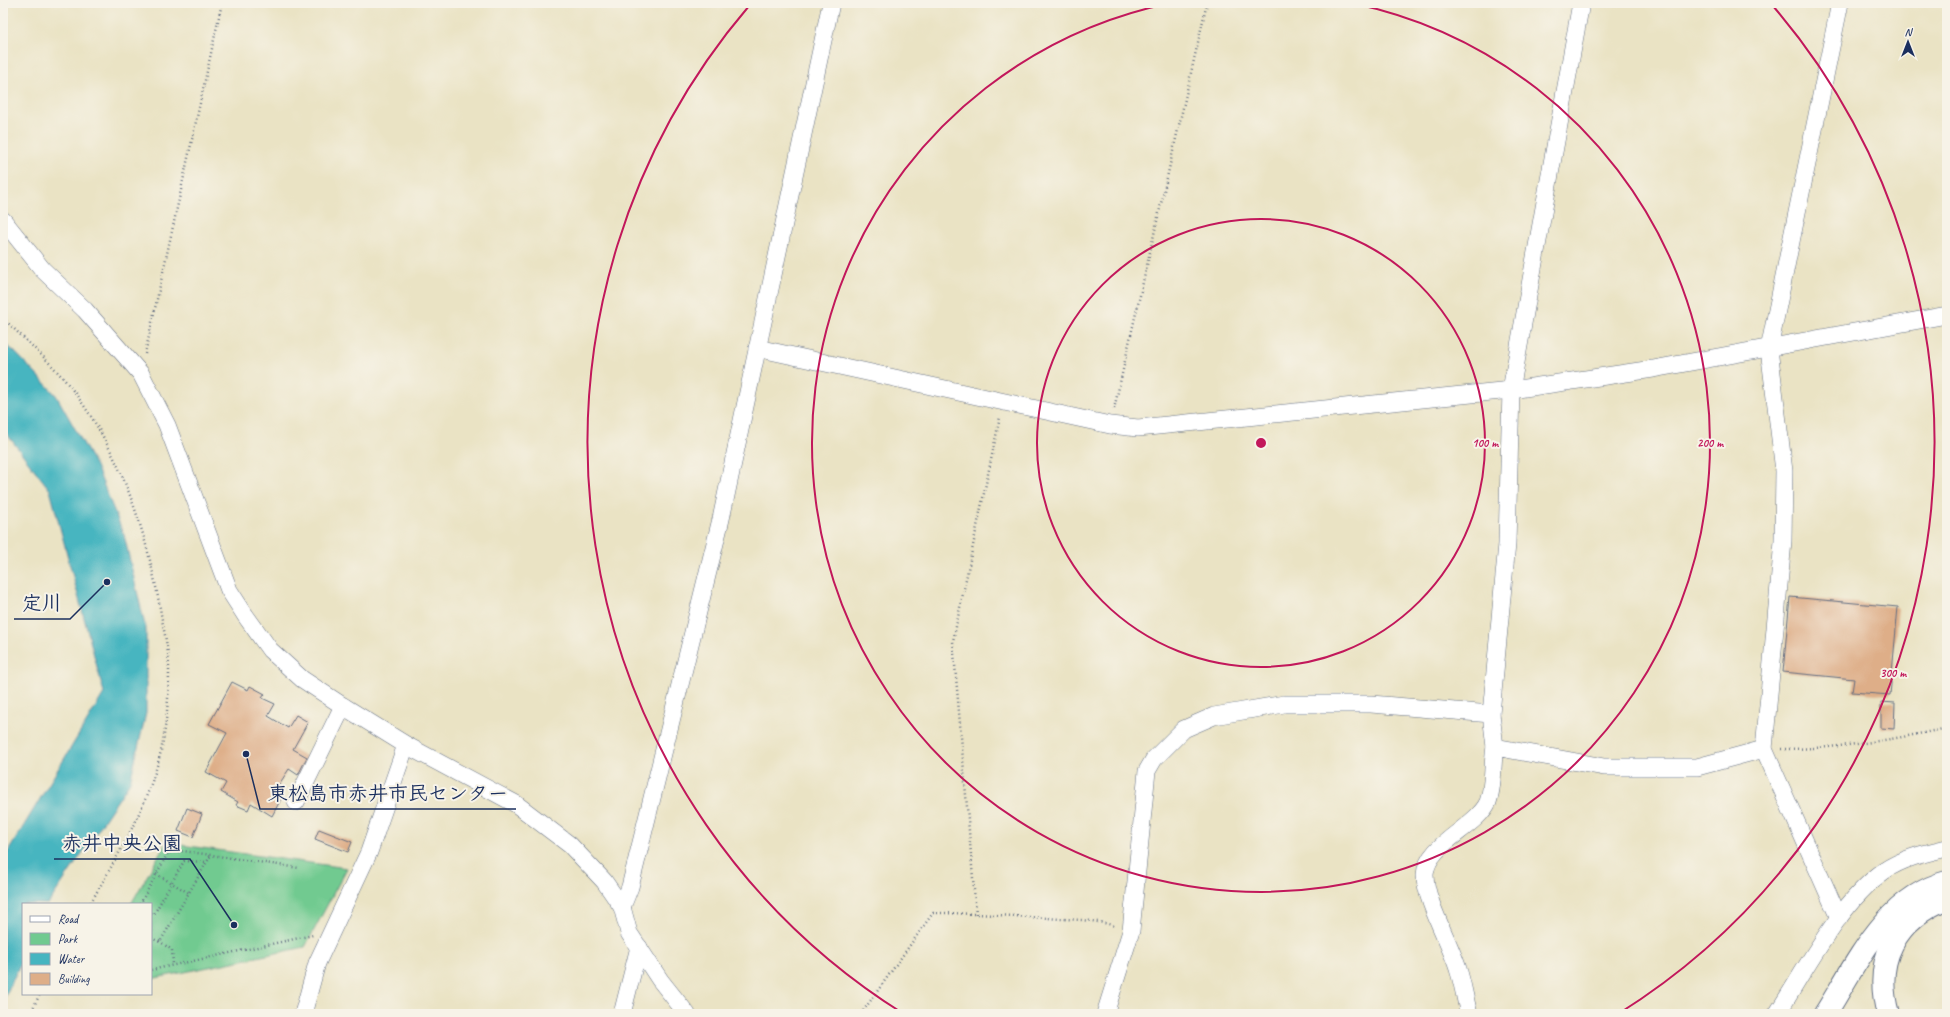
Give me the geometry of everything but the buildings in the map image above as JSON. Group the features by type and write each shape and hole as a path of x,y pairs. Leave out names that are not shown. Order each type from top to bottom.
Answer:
{"highway":[{"path":"1825,1014 1867,948 1894,912 1926,889 1947,882"},
{"path":"1888,1014 1883,990 1883,974 1890,948 1906,922 1932,904 1947,898"}],"street":[{"path":"622,906 630,887 719,526 831,3"},
{"path":"1469,1014 1458,970 1426,888 1425,873 1428,861 1440,848 1479,814 1488,802 1495,747 1491,714 1508,544 1511,390 1581,3"},
{"path":"1839,918 1764,749 1783,525 1784,471 1769,349 1840,3"},
{"path":"3,220 43,270 84,310 141,374 167,425 230,590 245,615 270,650 302,679 342,706 406,745 516,804 570,845 604,881 622,906 629,933 660,980 687,1014"},
{"path":"757,348 1110,426 1138,428 1511,390 1653,369 1769,349 1947,315"},
{"path":"1105,1014 1131,931 1147,771 1154,759 1184,729 1214,716 1284,704 1371,704 1491,714"},
{"path":"296,802 342,706"},
{"path":"304,1014 318,963 369,852 406,745"},
{"path":"1495,747 1604,767 1697,767 1764,749"},
{"path":"1777,1014 1839,918 1857,894 1885,870 1914,856 1947,848"},
{"path":"622,1014 639,947"}],"path":[{"path":"141,374 222,3"},
{"path":"1110,426 1207,3"},
{"path":"3,318 63,378 85,408 107,444 128,486 156,581 168,660 167,706 163,741 155,772 140,811 91,903"},
{"path":"976,914 953,641 1003,403"},
{"path":"1764,749 1812,749 1853,745 1900,738 1947,728"},
{"path":"141,903 168,854 184,852 299,868"},
{"path":"158,941 160,942 211,855"},
{"path":"152,913 154,914 184,861 207,862"},
{"path":"156,874 189,893"},
{"path":"861,1014 933,913 976,914 1103,922 1131,931"},
{"path":"152,970 333,930"},
{"path":"152,938 172,950 173,965"},
{"path":"30,1014 40,995"}],"green space":[{"path":"166,843 347,868 305,947 152,979 152,903 132,903"}],"water":[{"path":"3,343 14,351 56,395 96,466 124,535 146,630 146,713 130,782 49,903 22,903 22,960 3,1001 3,860 104,693 50,490 3,429"}],"place":[{"name":"定川","path":"107,582"},
{"name":"東松島市赤井市民センター","path":"246,754"},
{"name":"赤井中央公園","path":"234,925"}]}
